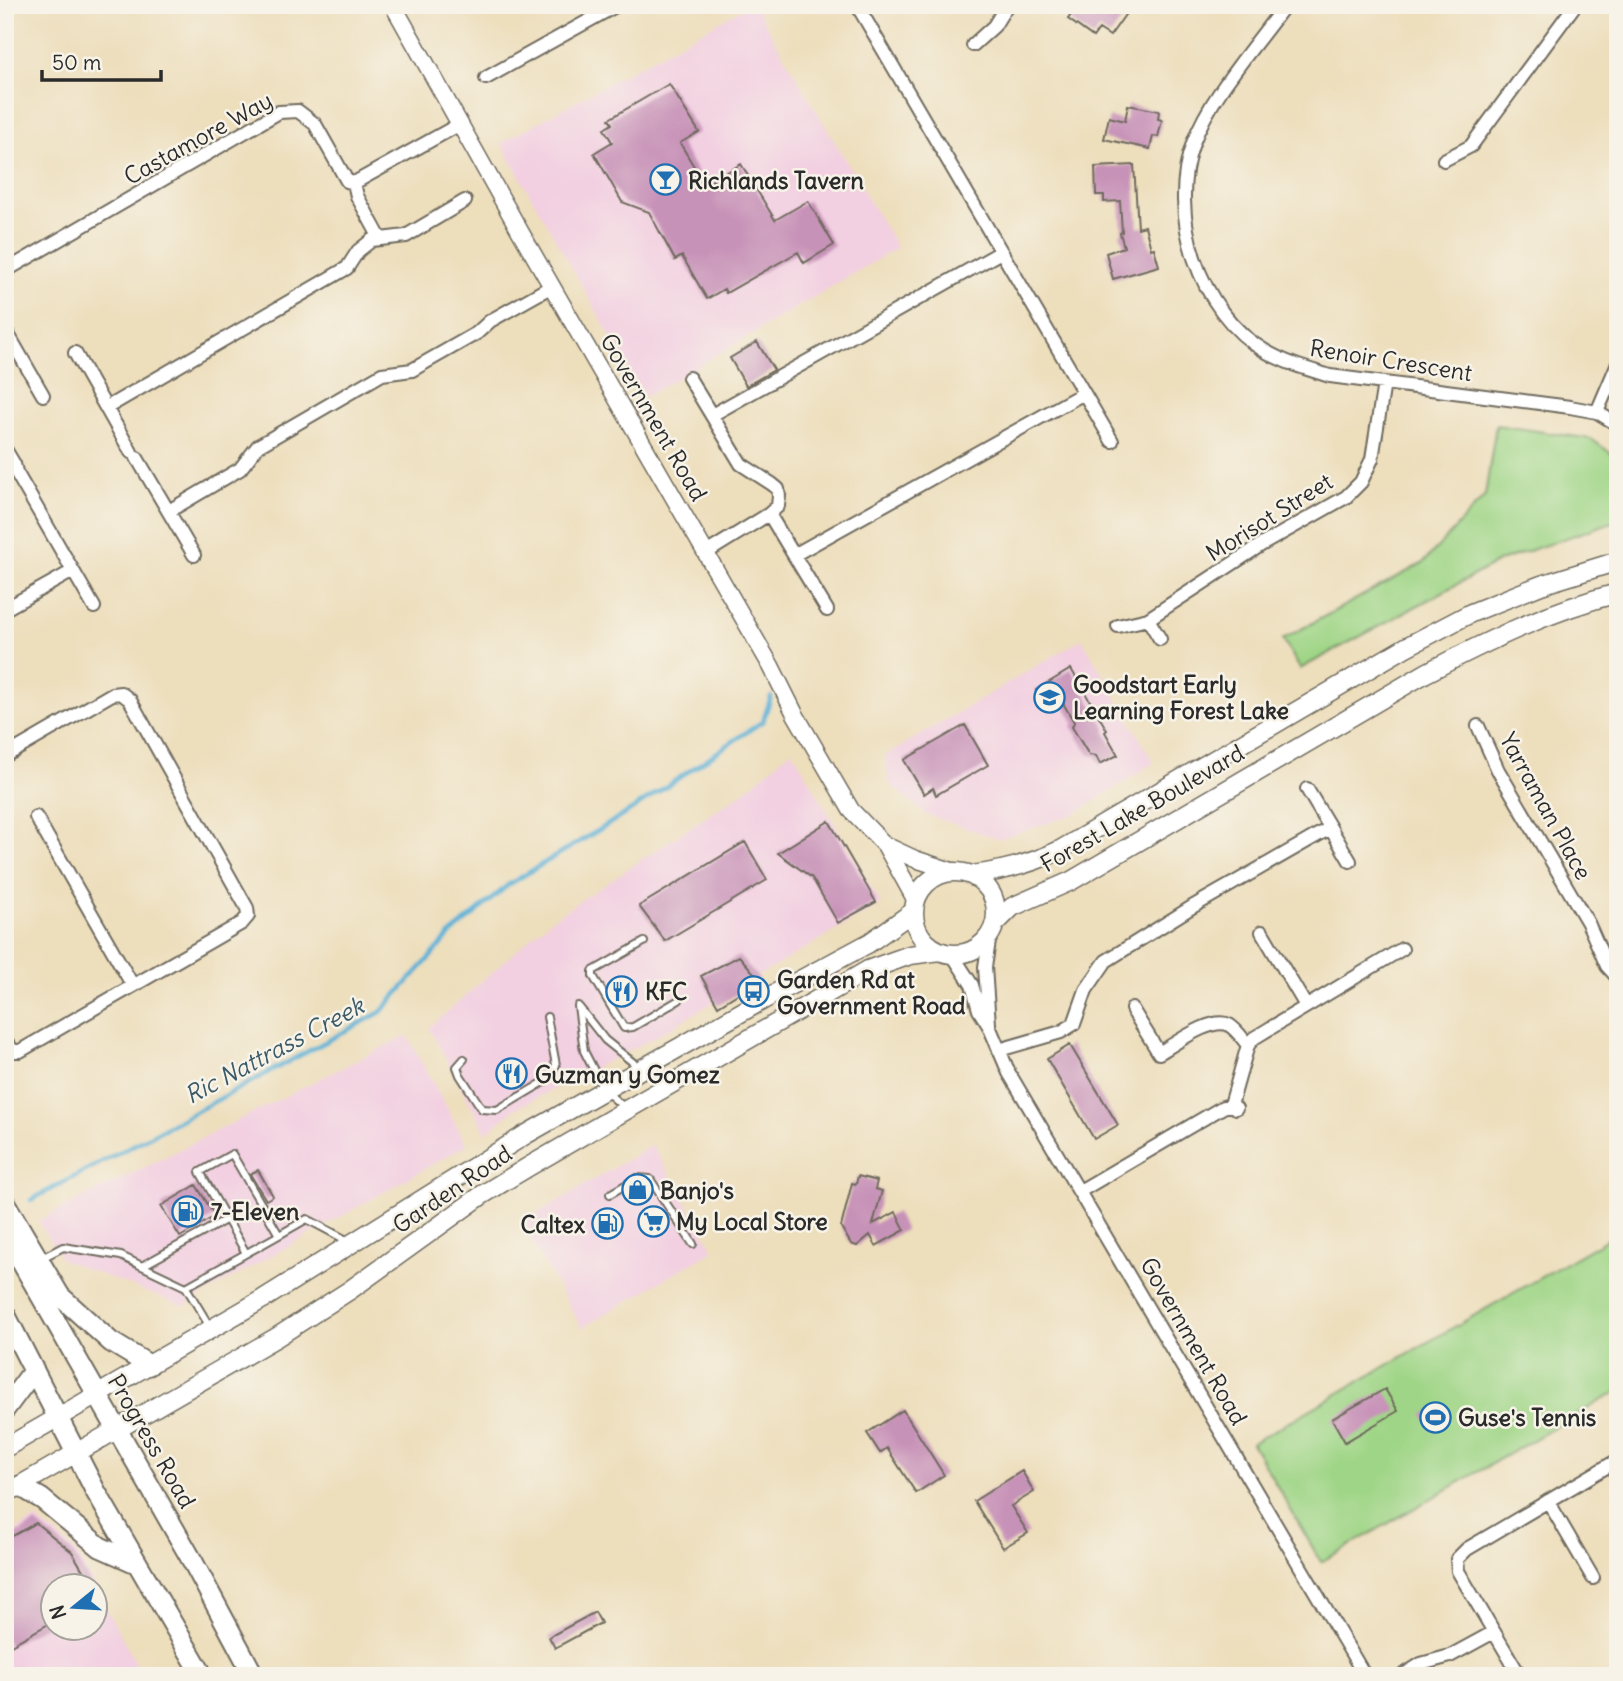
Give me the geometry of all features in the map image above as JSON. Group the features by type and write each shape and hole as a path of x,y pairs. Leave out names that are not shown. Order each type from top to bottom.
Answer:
{"main road":[{"name":"Forest Lake Boulevard","path":"972,875 1006,871 1034,863 1060,850 1406,647 1471,613 1542,585 1618,561"},
{"name":"Forest Lake Boulevard","path":"993,929 1012,907 1071,881 1437,667 1481,644 1548,616 1618,593"},
{"path":"952,872 972,875 982,881 994,901 993,929 974,950 946,953 929,945 920,935 915,924 915,906 921,889 929,880 952,872"},
{"name":"Garden Road","path":"5,1448 211,1329 525,1135 869,943 915,906"},
{"name":"Garden Road","path":"13,1490 277,1337 350,1290 482,1195 868,970 910,955 946,953"},
{"path":"5,1203 60,1296 111,1342 149,1365"},
{"name":"Progress Road","path":"5,1233 254,1676"},
{"path":"5,1314 136,1563 203,1676"},
{"path":"5,1409 34,1370"},
{"path":"13,1490 42,1499 100,1547 136,1563"}],"street":[{"path":"857,5 1112,440"},
{"path":"973,45 994,26 1007,5"},
{"name":"Renoir Crescent","path":"1285,5 1208,110 1192,145 1184,193 1185,223 1197,266 1213,299 1236,329 1264,351 1296,366 1330,376 1597,412 1618,425"},
{"path":"1444,160 1471,146 1575,5"},
{"path":"486,78 612,6"},
{"name":"Government Road","path":"398,7 460,124 851,810 885,845 915,906"},
{"name":"Castamore Way","path":"5,271 279,113 298,111 315,124 347,181 354,183 357,196 380,238"},
{"path":"354,183 460,124"},
{"path":"106,408 347,268 358,251 372,240 406,236 466,201"},
{"path":"712,415 1000,252"},
{"path":"169,511 240,469 258,446 382,374 412,370 552,286"},
{"path":"5,329 43,395"},
{"path":"75,353 194,555"},
{"path":"1597,412 1618,363"},
{"path":"689,378 741,464 778,489 779,496 778,506 769,514 706,553"},
{"name":"Morisot Street","path":"1118,626 1148,619 1261,545 1346,497 1361,482 1372,459 1384,383"},
{"path":"793,555 1084,393"},
{"path":"5,449 14,464 10,475 73,570 94,607"},
{"path":"769,514 827,610"},
{"path":"5,609 73,570"},
{"path":"1148,619 1160,639"},
{"path":"5,756 112,694 121,693 130,700 247,908 248,916 242,923 20,1051 13,1051 5,1040"},
{"name":"Yarraman Place","path":"1478,726 1498,770 1588,923 1607,967 1618,978"},
{"path":"1307,789 1350,861"},
{"path":"36,817 134,986"},
{"path":"999,1050 1061,1032 1074,1024 1086,990 1106,961 1204,900 1330,828"},
{"name":"Government Road","path":"885,845 952,872"},
{"name":"Government Road","path":"989,1026 985,967 993,929"},
{"path":"1262,932 1306,1006"},
{"path":"1080,1191 1223,1107 1233,1107 1248,1045 1254,1038 1402,948"},
{"name":"Government Road","path":"946,953 966,974 979,1010 989,1026 1009,1073 1365,1676"},
{"path":"1132,1009 1158,1053 1211,1023 1222,1022 1231,1026 1248,1045"},
{"path":"1520,1676 1458,1571 1457,1559 1466,1549 1618,1460"},
{"path":"1548,1501 1593,1578"},
{"path":"1402,1676 1421,1664 1450,1656 1494,1632"}],"lane":[{"path":"644,942 593,971 593,976 624,1028 633,1027 679,999"},
{"path":"627,1110 604,1090 584,1051 578,1006 605,1040 642,1069"},
{"path":"464,1059 457,1067 482,1109 497,1110 549,1079 556,1065 547,1017"},
{"path":"246,1253 201,1172 232,1154 279,1235"},
{"path":"610,1194 637,1178 650,1179 693,1244"},
{"path":"142,1266 227,1219"},
{"path":"186,1287 307,1219 353,1243"},
{"path":"38,1260 63,1247 121,1256 186,1287 211,1329"}],"shaded area":[{"path":"749,5 754,5 897,248 645,397 501,143"},
{"name":"Goodstart Early Learning Forest Lake","path":"1082,639 1154,763 1073,815 999,839 925,814 889,783 885,756"},
{"path":"792,750 881,904 651,1039 513,1110 486,1133 429,1028 551,920 742,793"},
{"path":"407,1035 467,1145 183,1306 61,1259 38,1221"},
{"path":"652,1145 714,1250 582,1328 521,1223"},
{"path":"36,1519 75,1551 86,1572 38,1572 38,1642 108,1642 108,1612 142,1676 5,1676 5,1537"}],"green space":[{"path":"1496,425 1591,439 1618,458 1618,520 1500,561 1300,669 1283,639 1423,563 1485,496"},
{"name":"Guse's Tennis","path":"1618,1233 1618,1391 1321,1562 1252,1443"}],"building":[{"path":"1078,5 1118,5 1127,12 1110,36 1099,29 1093,37 1068,19"},
{"path":"669,84 699,132 680,143 705,185 741,164 775,220 808,201 834,245 804,263 798,252 726,293 724,289 707,299 682,256 675,260 649,212 622,202 594,153 612,142 604,129 612,124 609,119"},
{"path":"1128,105 1159,111 1158,119 1162,120 1158,137 1153,136 1150,149 1104,139 1109,117 1125,121"},
{"path":"1134,165 1138,228 1145,226 1159,266 1113,279 1106,253 1124,247 1120,233 1120,201 1104,202 1104,195 1096,195 1095,167"},
{"path":"757,342 774,370 746,386 730,358"},
{"path":"1071,669 1107,730 1105,732 1118,755 1100,764 1096,756 1089,755 1072,727 1074,722 1060,698 1045,707 1036,690"},
{"path":"965,725 988,765 936,795 933,788 924,794 904,760"},
{"path":"829,821 876,902 838,923 812,878 778,853"},
{"path":"745,842 767,880 665,941 639,906"},
{"path":"739,956 760,980 718,1006 701,976"},
{"path":"1070,1045 1118,1125 1094,1139 1047,1059"},
{"path":"258,1170 273,1196 266,1200 250,1174"},
{"path":"858,1176 877,1181 875,1189 882,1191 873,1224 896,1212 905,1230 876,1246 870,1235 857,1246 851,1244 841,1227 852,1183 856,1184"},
{"name":"7-Eleven","path":"196,1185 215,1216 180,1237 161,1206"},
{"path":"1385,1389 1398,1411 1345,1442 1332,1419"},
{"path":"1440,1406 1448,1421 1431,1430 1423,1415"},
{"path":"903,1410 944,1475 916,1493 887,1448 880,1453 867,1433"},
{"path":"1022,1471 1034,1492 1011,1506 1028,1533 1003,1548 974,1501"},
{"path":"36,1523 72,1552 84,1572 38,1572 38,1630 9,1646 5,1638 5,1540"},
{"path":"595,1612 601,1623 555,1648 549,1637"}],"waterway":[{"name":"Ric Nattrass Creek","path":"31,1200 381,1012 450,935 508,885 630,811 763,721 771,697"}],"place":[{"name":"Richlands Tavern","path":"665,180"},
{"name":"Goodstart Early Learning Forest Lake","path":"1050,697"},
{"name":"KFC","path":"622,991"},
{"name":"Garden Rd at Government Road","path":"754,992"},
{"name":"Guzman y Gomez","path":"512,1074"},
{"name":"Banjo's","path":"637,1190"},
{"name":"7-Eleven","path":"188,1211"},
{"name":"My Local Store","path":"653,1221"},
{"name":"Caltex","path":"608,1224"},
{"name":"Guse's Tennis","path":"1435,1417"}]}
